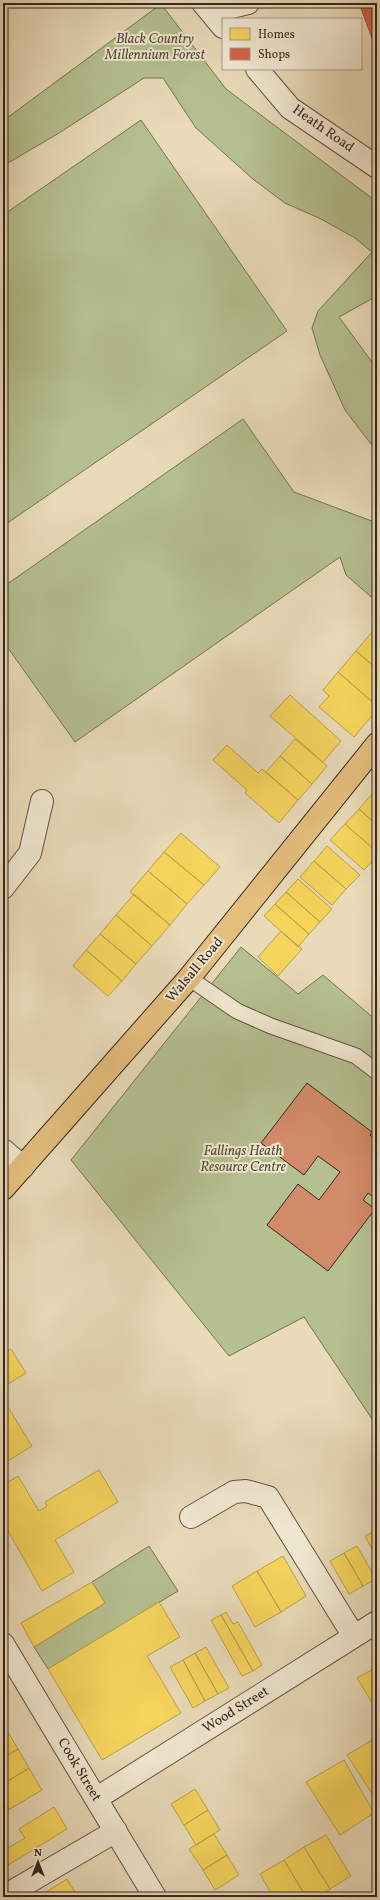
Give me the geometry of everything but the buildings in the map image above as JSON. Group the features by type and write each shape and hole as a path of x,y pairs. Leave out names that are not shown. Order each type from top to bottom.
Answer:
{"main road":[{"name":"Walsall Road","path":"3,1189 190,978 377,744"}],"street":[{"path":"212,14 248,3"},
{"name":"Heath Road","path":"258,70 290,108 377,167"},
{"path":"3,888 30,853 42,801"},
{"path":"3,1150 23,1167"},
{"path":"191,1517 234,1492 246,1491 268,1497 353,1636"},
{"name":"Wood Street","path":"97,1798 377,1622"},
{"name":"Cook Street","path":"3,1644 97,1798 155,1897"},
{"path":"3,1897 116,1831"}],"lane":[{"path":"190,978 237,1011 271,1026 356,1056 377,1072"}],"green space":[{"name":"Black Country Millennium Forest","path":"161,4 226,89 377,202 377,296 339,317 377,369 377,447 371,444 345,410 320,355 312,328 318,311 372,252 355,238 321,219 285,203 254,180 196,128 163,78 144,78 59,133 3,166 3,121"},
{"path":"141,120 287,331 3,526 3,215"},
{"path":"243,419 294,492 377,523 377,602 346,575 340,557 75,742 3,641 3,587"},
{"name":"Fallings Heath Resource Centre","path":"241,947 298,994 323,975 377,1021 377,1420 374,1422 304,1317 229,1356 71,1160"},
{"path":"149,1546 178,1591 48,1669 34,1647 105,1603 92,1582"}]}
